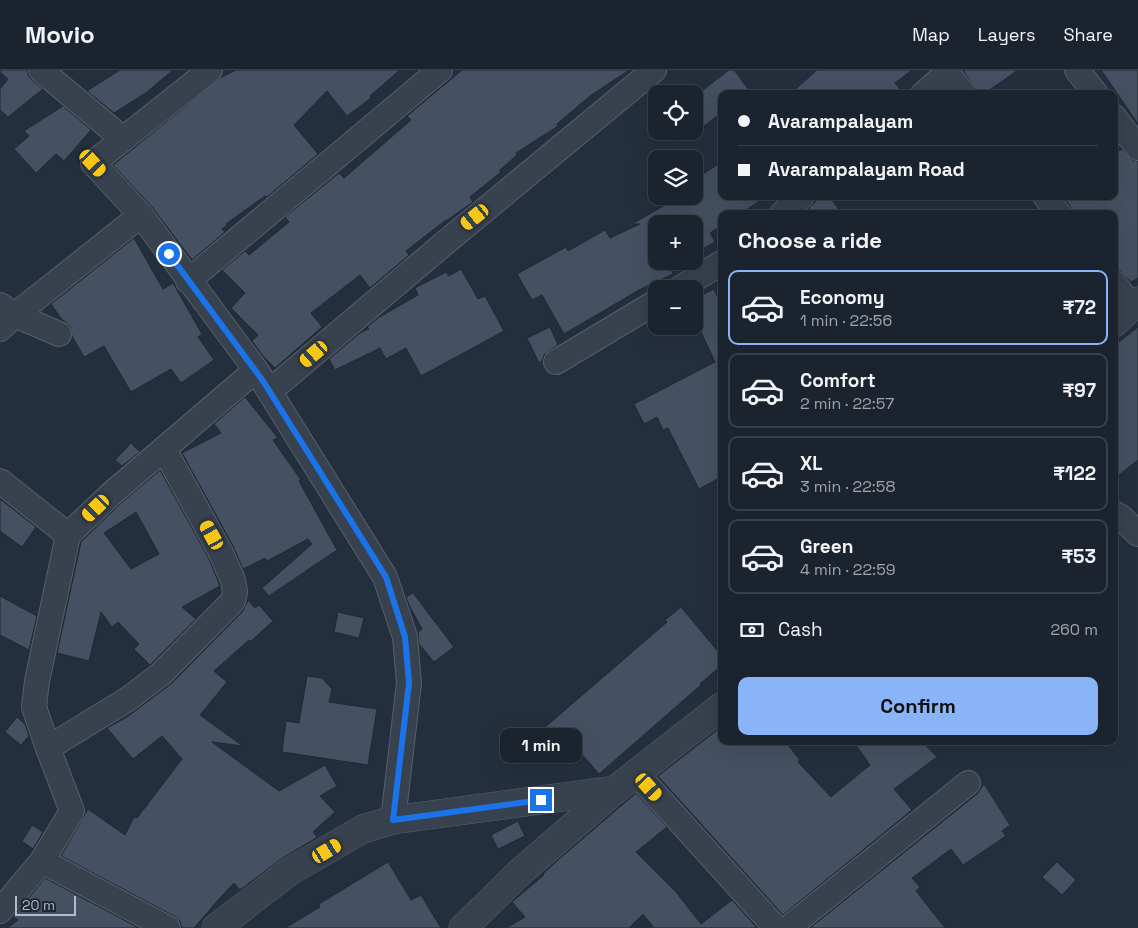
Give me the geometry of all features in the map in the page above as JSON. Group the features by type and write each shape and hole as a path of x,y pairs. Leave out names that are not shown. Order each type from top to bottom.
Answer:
{"street":[{"path":"41,70 123,139"},
{"path":"210,70 93,163 141,215 256,370 386,577 405,637 409,683 393,820"},
{"path":"188,280 440,70"},
{"path":"270,392 446,242 654,70"},
{"path":"1077,70 1093,90"},
{"path":"927,90 946,72 961,90"},
{"path":"1118,122 1138,148"},
{"path":"786,210 798,200"},
{"path":"1048,200 1056,210"},
{"path":"5,316 141,215"},
{"path":"693,280 718,265"},
{"path":"1118,291 1128,310"},
{"path":"556,362 648,307"},
{"path":"5,316 59,334"},
{"path":"0,911 42,861 72,811 34,707 37,681 68,535 110,495 256,370"},
{"path":"48,748 128,699 161,674 233,600 235,592 233,580 221,553 164,450"},
{"path":"0,481 68,535"},
{"path":"1118,515 1138,534"},
{"path":"466,927 518,874 615,790 718,709"},
{"path":"636,773 776,928"},
{"path":"788,928 968,783"},
{"path":"216,928 290,871 363,829 393,820 615,790"},
{"path":"42,861 168,928"}],"building":[{"path":"0,70 28,70 28,75 43,89 8,117 0,110 0,89 8,79"},
{"path":"120,70 173,70 147,92 114,113 87,91"},
{"path":"236,70 400,70 370,96 371,98 347,116 327,91 294,125 318,154 267,197 265,196 226,224 222,229 225,232 192,260 152,207 113,165 220,78"},
{"path":"462,70 629,70 590,96 557,124 558,126 516,153 517,155 500,170 501,172 470,197 473,202 406,251 409,255 370,288 360,275 311,313 322,327 275,368 252,341 258,335 231,308 245,293 222,270 245,251 249,255 289,222 285,217 339,173 344,178 411,120 407,116"},
{"path":"729,70 734,70 749,90 718,90 718,115 703,127 703,90"},
{"path":"817,70 912,70 895,83 901,90 794,90"},
{"path":"963,70 1018,70 990,90 976,90"},
{"path":"1101,70 1138,70 1138,124 1118,95 1118,90 1115,90"},
{"path":"63,106 91,130 64,161 56,154 36,173 14,149 29,136 24,131"},
{"path":"1122,149 1132,160 1138,161 1138,278 1131,282 1118,270 1118,210 1071,210 1066,200 1118,200 1118,152"},
{"path":"718,164 718,200 761,200 746,210 718,210 718,228 710,233 715,242 703,249 703,215 648,215 648,270 671,270 673,274 660,280 648,280 648,286 564,334 542,295 532,300 517,274 566,247 568,251 605,230 610,238 640,224 632,224 665,205 703,205 703,174"},
{"path":"817,200 832,200 839,210 807,210"},
{"path":"134,238 163,289 173,283 202,334 198,337 214,360 181,383 171,369 131,392 104,346 84,357 72,336 70,326 62,320 51,304"},
{"path":"461,269 478,299 485,296 504,331 421,376 406,348 386,359 380,348 335,370 329,359 360,333 369,329 367,327 378,318 418,295 415,288 446,272 449,276"},
{"path":"714,289 718,299 718,479 699,489 668,428 663,430 657,417 644,424 634,404 715,362 702,335 703,294"},
{"path":"550,327 558,345 544,355 539,363 527,338"},
{"path":"1138,327 1138,460 1118,476 1118,343"},
{"path":"245,397 278,438 273,440 301,480 299,481 337,550 269,596 262,588 312,544 308,539 267,561 265,558 243,569 233,546 182,453 221,433 214,424"},
{"path":"131,443 140,452 122,466 115,460"},
{"path":"160,470 209,559 220,586 182,607 196,619 150,665 134,649 139,644 118,622 112,627 101,612 89,661 57,653 81,542 119,505","holes":["136,512 159,554 131,569 104,533"]},
{"path":"0,499 36,527 22,547 0,531"},
{"path":"413,593 454,647 434,662 419,644 418,632 422,629 406,597"},
{"path":"0,596 37,616 29,650 0,635"},
{"path":"248,600 255,608 259,605 273,621 214,671 227,682 200,715 243,746 212,742 279,791 325,765 337,786 320,796 335,812 313,832 316,838 281,859 240,890 234,883 194,928 182,928 180,921 174,916 61,856 88,809 125,835 134,817 137,818 182,759 162,736 133,759 107,728 127,717 171,684 243,611"},
{"path":"681,607 718,651 718,669 599,774 564,734 541,754 529,741 667,622 665,620"},
{"path":"338,612 364,618 359,638 334,632"},
{"path":"307,676 322,678 332,689 329,702 377,709 368,765 282,752 286,721 299,723"},
{"path":"17,717 25,724 29,736 21,745 5,732"},
{"path":"718,729 718,745 788,745 800,760 798,762 831,797 870,765 856,745 926,745 937,757 894,789 912,810 783,915 658,776"},
{"path":"984,784 1010,825 1002,831 1006,836 963,865 951,849 912,878 920,887 916,891 945,928 810,928 977,794"},
{"path":"636,793 667,827 636,852 676,892 701,924 732,900 757,928 654,928 643,914 629,928 506,928 525,917 512,902"},
{"path":"518,821 525,836 498,849 491,835"},
{"path":"32,825 43,832 33,849 22,841"},
{"path":"388,862 411,900 421,895 441,928 285,928 320,907 319,904"},
{"path":"1057,862 1076,880 1062,895 1042,877"},
{"path":"45,878 139,928 7,928 18,920 13,917"}],"route":[{"path":"169,254 256,370 386,577 405,637 409,683 393,820 541,800"}]}
